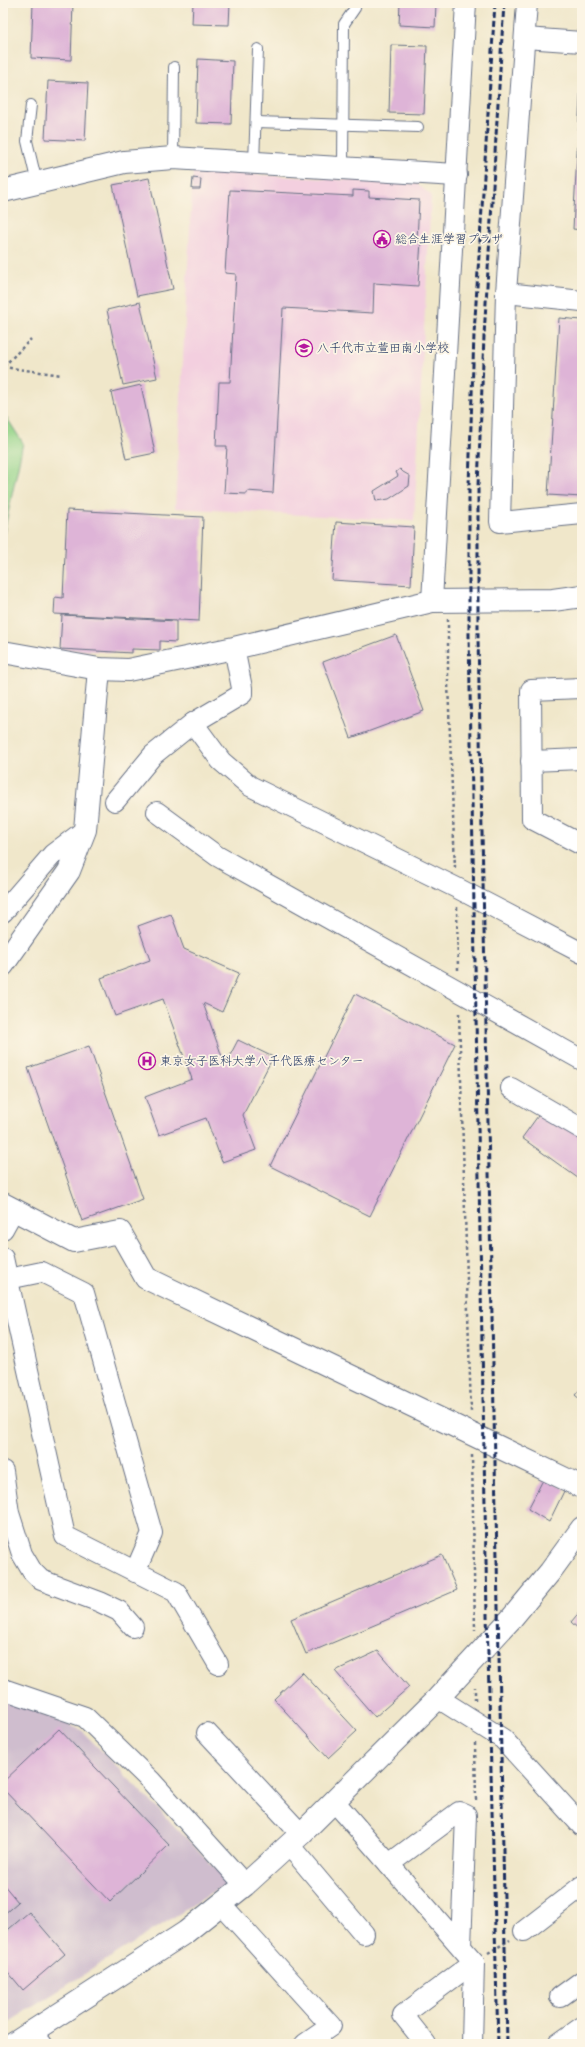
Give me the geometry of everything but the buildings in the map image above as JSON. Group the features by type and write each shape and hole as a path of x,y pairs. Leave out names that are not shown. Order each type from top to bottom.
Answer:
{"street":[{"path":"440,601 456,175 466,3"},
{"path":"527,3 506,293 500,522 582,514"},
{"path":"525,38 582,42"},
{"path":"3,191 124,162 173,158 456,175"},
{"path":"506,293 582,301"},
{"path":"3,652 99,670 128,670 234,648 440,601 553,600 582,596"},
{"path":"115,801 153,755 193,723 242,694 234,648"},
{"path":"3,965 69,871 85,830 99,670"},
{"path":"582,688 531,690 532,819 582,845"},
{"path":"193,723 221,761 250,786 456,888 582,953"},
{"path":"531,761 582,759"},
{"path":"157,812 217,856 582,1060"},
{"path":"3,912 53,854 85,830"},
{"path":"512,1088 582,1129"},
{"path":"3,1229 9,1206 74,1241 120,1232 146,1278 582,1487"},
{"path":"3,1258 66,1536 176,1592 218,1664"},
{"path":"8,1279 42,1272 84,1293 152,1532 135,1572"},
{"path":"3,1471 9,1513 22,1554 32,1571 41,1580 100,1602 119,1611 133,1628"},
{"path":"29,2040 186,1932 245,1885 295,1840 438,1698 511,1619 550,1572 582,1528"},
{"path":"3,1689 85,1717 151,1781 245,1885"},
{"path":"438,1698 504,1739 582,1826"},
{"path":"207,1733 295,1840 364,1934"},
{"path":"334,1801 474,1962 472,2044"},
{"path":"389,1864 458,1812 466,1815 461,1946"},
{"path":"524,1931 582,1886"},
{"path":"221,1904 331,2026 311,2042"},
{"path":"426,2044 403,2015 474,1962"},
{"path":"560,1996 582,1981"},
{"path":"558,2044 582,2027"}],"lane":[{"path":"343,168 344,24 355,8 356,3"},
{"path":"254,163 258,49"},
{"path":"173,158 174,67"},
{"path":"31,105 27,141 37,183"},
{"path":"256,122 344,126 418,127"}],"path":[{"path":"3,367 31,339"},
{"path":"3,367 62,375"},
{"path":"440,601 448,683 456,888 471,1420"},
{"path":"472,1452 476,1808"},
{"path":"474,1962 524,1931"}],"shaded area":[{"path":"193,171 417,184 431,195 414,521 175,508"},
{"path":"3,1697 81,1730 229,1882 3,2026"}],"green space":[{"path":"3,412 23,443 3,537"}],"railway":[{"path":"495,3 474,334 469,485 469,635 487,1615 498,2044"},
{"path":"504,3 484,336 478,486 478,638 507,2044"}],"place":[{"name":"総合生涯学習プラザ","path":"382,239"},
{"name":"八千代市立萱田南小学校","path":"304,348"},
{"name":"東京女子医科大学八千代医療センター","path":"147,1061"}]}
